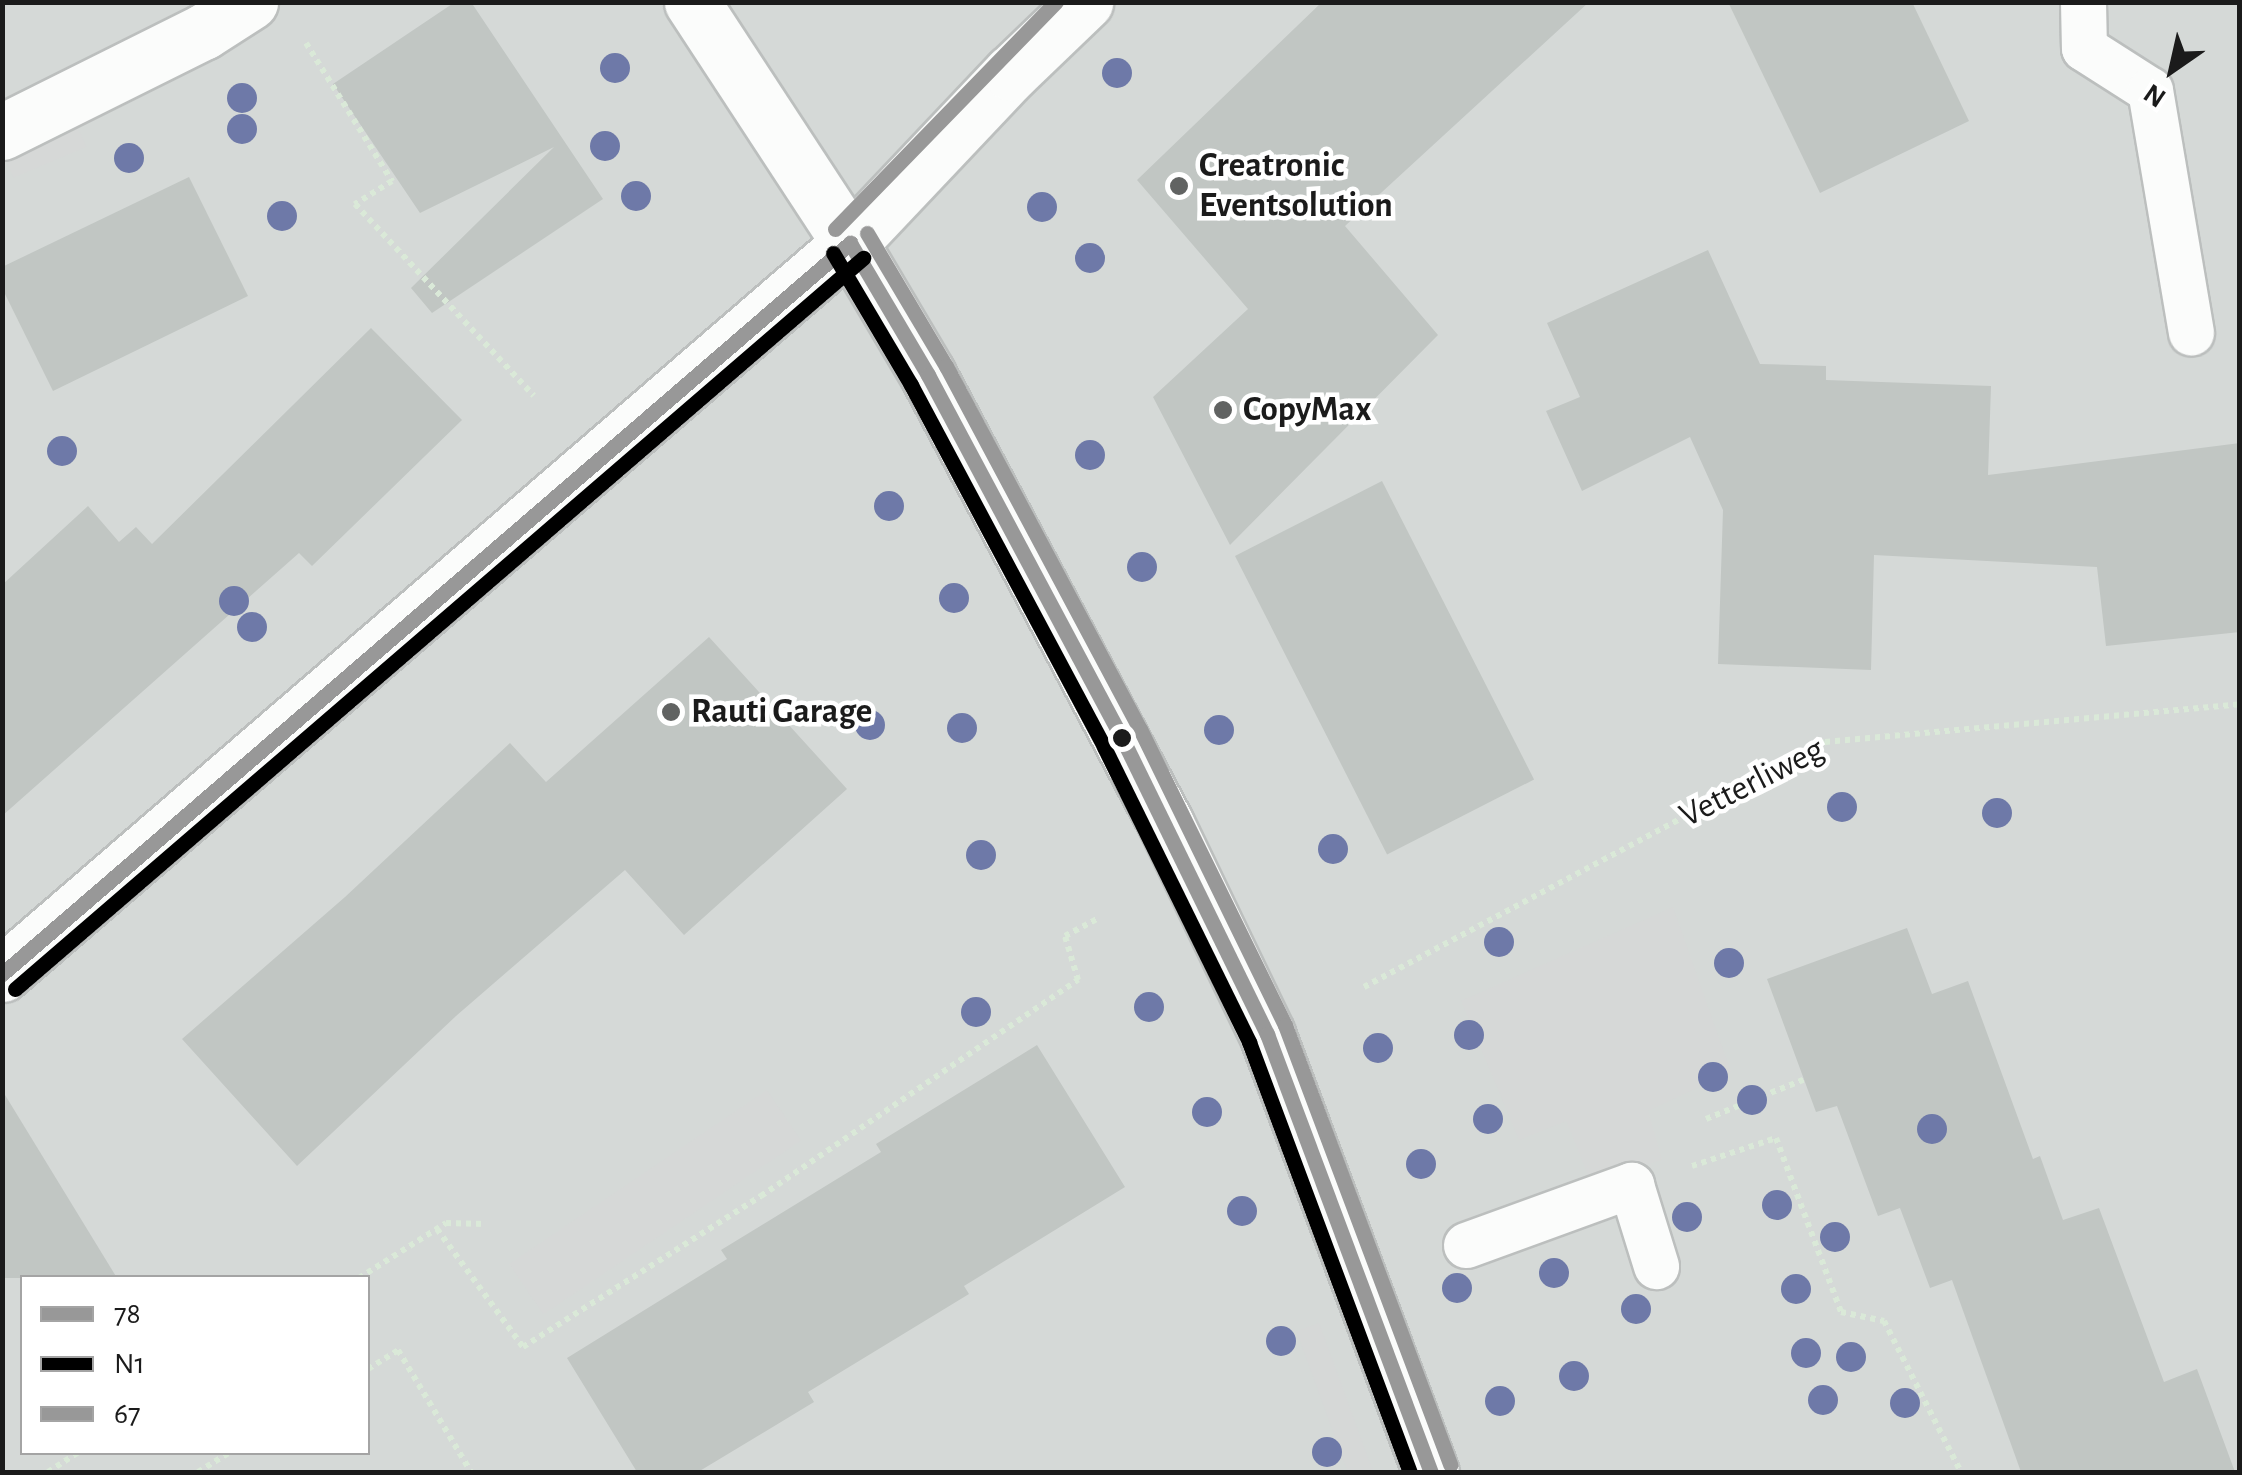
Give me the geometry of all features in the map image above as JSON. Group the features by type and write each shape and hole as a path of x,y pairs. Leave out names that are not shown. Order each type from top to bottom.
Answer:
{"street":[{"path":"2,132 203,32 250,2"},
{"path":"692,2 850,243 928,375 1122,738 1266,1034 1431,1472"},
{"path":"2,974 850,243 1011,73 1085,2"}],"lane":[{"path":"2083,2 2084,48 2150,90 2191,334"},
{"path":"1466,1246 1629,1178 1656,1266"}],"path":[{"path":"305,40 392,180 354,204 534,396"},
{"name":"Vetterliweg","path":"1364,987 1825,742 2240,704"},
{"path":"436,1228 524,1347 762,1196 1078,980 1065,936 1099,918"},
{"path":"1706,1119 1805,1079"},
{"path":"1629,1178 1776,1138 1841,1312 1884,1321 1961,1472"},
{"path":"363,1275 446,1223 486,1224"},
{"path":"370,1368 398,1350 472,1472"},
{"path":"48,1472 74,1455"},
{"path":"198,1472 225,1455"}],"shaded area":[{"path":"3,3 2239,3 2239,1472 3,1472"},
{"path":"76,123 86,147 13,178 3,154"},
{"path":"1673,907 1731,1072 1648,1111 1662,1160 1590,1181 1566,1121 1519,1140 1461,1001"},
{"path":"767,1090 801,1141 543,1314 509,1264"},
{"path":"1319,1323 1373,1471 1348,1472 1296,1331"}],"building":[{"path":"455,2 471,2 603,199 432,313 411,288 554,147 420,213 333,84"},
{"path":"1322,2 1589,2 1345,226 1438,335 1230,545 1153,397 1248,309 1137,180"},
{"path":"1728,2 1912,2 1969,121 1820,193"},
{"path":"189,177 248,296 53,391 2,288 2,267"},
{"path":"1708,250 1760,364 1826,366 1826,380 1991,386 1988,475 2240,443 2240,632 2106,646 2097,567 1874,555 1871,670 1718,664 1723,510 1690,437 1582,491 1546,411 1580,397 1547,323"},
{"path":"371,328 462,420 312,566 299,553 2,816 2,585 88,506 119,542 136,527 152,544"},
{"path":"1382,481 1534,779 1387,854 1235,556"},
{"path":"709,637 847,789 684,935 625,870 456,1016 297,1166 182,1039 345,897 510,743 546,782"},
{"path":"1907,928 1932,994 1968,981 2033,1159 2040,1156 2063,1220 2099,1208 2164,1382 2197,1369 2235,1472 2021,1472 1952,1280 1930,1288 1900,1208 1878,1216 1837,1106 1816,1112 1767,979"},
{"path":"1037,1045 1125,1187 964,1286 969,1294 808,1392 814,1402 698,1472 637,1472 567,1358 727,1259 721,1250 881,1152 876,1144"},
{"path":"2,1090 115,1275 2,1278"}],"transit line":[{"name":"67","path":"835,229 1056,2"},
{"name":"67","path":"867,233 946,366 1140,729 1285,1025 1450,1465"},
{"name":"78","path":"850,243 928,375 1122,738 1267,1034 1431,1472"},
{"name":"78","path":"2,974 850,243"},
{"name":"N1","path":"833,253 911,385 1104,747 1249,1042 1410,1472"},
{"name":"N1","path":"15,989 863,258"}],"place":[{"name":"Creatronic Eventsolution","path":"1179,186"},
{"name":"CopyMax","path":"1223,410"},
{"name":"Rauti Garage","path":"671,712"}]}
